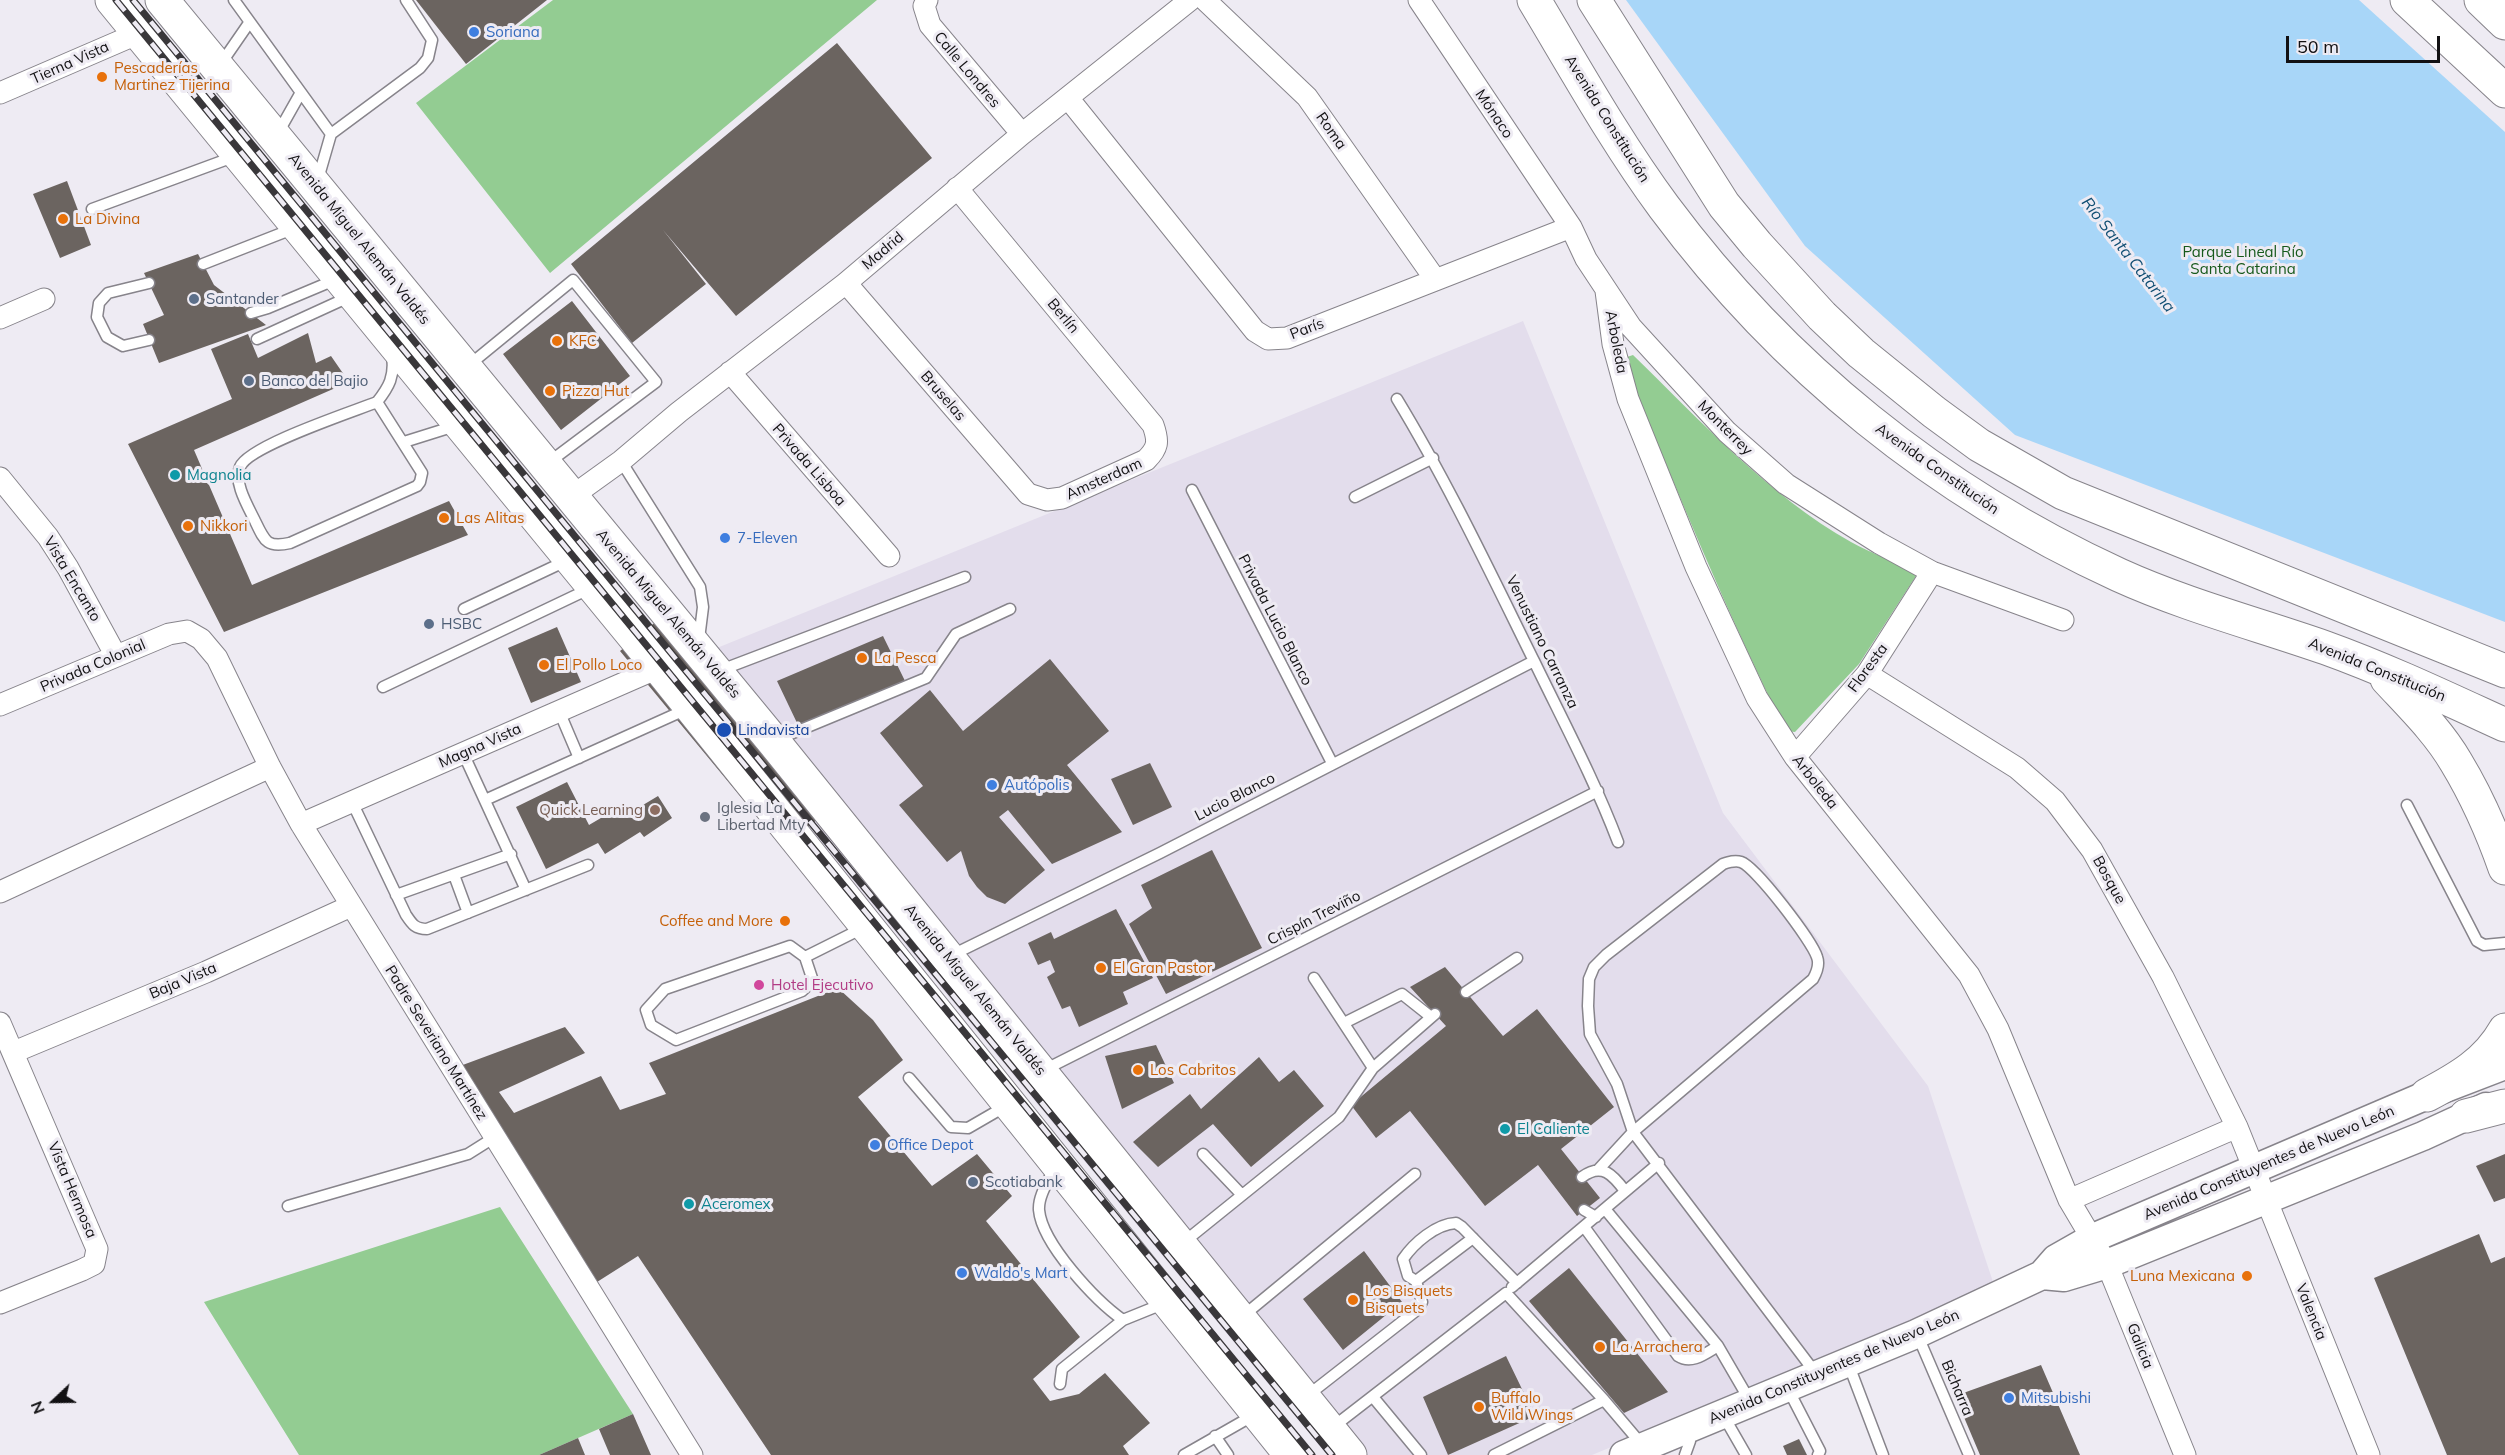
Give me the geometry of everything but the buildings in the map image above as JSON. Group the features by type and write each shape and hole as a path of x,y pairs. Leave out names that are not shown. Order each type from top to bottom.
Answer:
{"highway":[{"path":"112,0 571,558 1291,1455"},
{"name":"Avenida Constitución","path":"1534,0 1632,161 1696,249 1769,331 1808,369 1890,439 1979,501 2025,528 2122,576 2171,596 2376,667 2505,724"},
{"path":"1594,0 1724,205 1756,245 1861,353 1934,412 1979,445 2063,493 2505,671"},
{"path":"2408,0 2505,91"},
{"name":"Avenida Miguel Alemán Valdés","path":"164,1 773,741 1042,1071 1350,1455"},
{"path":"139,33 153,38 188,66 218,67"},
{"path":"276,138 278,160 291,193 332,247 341,265 347,286"},
{"path":"461,425 477,428 489,437 525,482 538,492 552,496 571,496 571,524 579,541 614,588 633,635"},
{"path":"658,668 670,664 680,667 749,739 773,741"},
{"path":"2376,667 2417,710 2455,760 2489,827 2505,868"},
{"path":"2427,1095 2461,1077 2478,1064 2492,1050 2505,1030"},
{"path":"2466,1116 2505,1106"}],"main road":[{"name":"Avenida Constituyentes de Nuevo León","path":"1634,1451 1685,1443 1723,1415 1916,1334 2042,1275 2056,1259 2093,1238 2427,1095 2505,1065"},
{"name":"Avenida Constituyentes de Nuevo León","path":"2042,1275 2064,1277 2107,1264 2267,1200 2505,1099"}],"street":[{"name":"Calle Londres","path":"927,0 924,6 930,25 1022,134"},
{"name":"Madrid","path":"571,496 621,461 730,372 846,283 1022,134 1190,0"},
{"name":"Roma","path":"1205,0 1307,97 1435,279"},
{"name":"Mónaco","path":"1419,0 1571,227"},
{"name":"Tierna Vista","path":"0,93 139,33"},
{"name":"París","path":"1068,98 1255,331 1268,339 1287,338 1571,227"},
{"name":"Berlín","path":"957,188 1153,425 1158,439 1157,449"},
{"name":"Monterrey","path":"1571,227 1586,259 1631,327 1727,432 1786,484 1932,573 2063,620"},
{"name":"Bruselas","path":"846,283 1028,494 1047,500"},
{"name":"Arboleda","path":"1606,291 1614,344 1628,399 1696,567 1757,698 1795,757 1969,975 1998,1029 2069,1200 2093,1238"},
{"path":"0,318 44,299"},
{"name":"Privada Lisboa","path":"730,372 889,556"},
{"name":"Amsterdam","path":"1047,500 1062,498 1146,460 1157,449"},
{"name":"Vista Encanto","path":"0,478 48,537 68,568 116,656"},
{"name":"Floresta","path":"1795,757 1867,674 1932,573"},
{"name":"Privada Colonial","path":"0,705 169,634 187,631"},
{"name":"Padre Severiano Martínez","path":"187,631 201,639 217,658 270,767 302,824 692,1455"},
{"name":"Magna Vista","path":"302,824 658,668"},
{"name":"Bosque","path":"1867,674 2017,768 2055,801 2073,822 2092,850 2163,977 2237,1127 2254,1169"},
{"path":"0,891 270,767"},
{"name":"Baja Vista","path":"14,1052 206,972 351,906"},
{"name":"Vista Hermosa","path":"0,1023 97,1249 94,1264 0,1304"},
{"path":"2069,1200 2237,1127"},
{"name":"Valencia","path":"2254,1169 2365,1454"},
{"name":"Galicia","path":"2093,1238 2107,1264 2186,1455"}],"lane":[{"path":"234,0 331,134"},
{"path":"315,187 331,134 420,68 428,58 432,40 406,0"},
{"path":"218,67 249,23"},
{"path":"276,138 300,94"},
{"path":"92,209 239,155"},
{"path":"203,264 298,227"},
{"path":"465,368 573,280 656,382 545,465"},
{"path":"148,283 108,293 99,303 97,317 107,337 123,345 150,340"},
{"path":"251,313 347,286"},
{"path":"257,339 347,286"},
{"path":"377,402 422,473 417,486 290,543 276,546 264,540 237,478 240,465 250,456 275,442 377,402 390,385 393,374 390,338"},
{"name":"Venustiano Carranza","path":"1397,399 1432,458 1599,791 1618,842"},
{"path":"404,442 461,425"},
{"path":"1355,497 1432,458"},
{"path":"621,461 700,587 706,662 965,577"},
{"name":"Privada Lucio Blanco","path":"1192,490 1332,763"},
{"path":"464,609 571,558"},
{"path":"383,687 594,587"},
{"path":"773,741 926,678 956,634 1010,609"},
{"name":"Lucio Blanco","path":"948,957 1160,853 1332,763 1534,662"},
{"path":"485,800 690,708"},
{"path":"559,711 579,758"},
{"path":"462,753 512,854 526,890"},
{"name":"Crispín Treviño","path":"1042,1071 1599,791"},
{"path":"352,802 396,896 412,925 419,929 427,929 588,865"},
{"path":"2407,805 2477,941 2484,945 2505,944"},
{"path":"396,896 512,854"},
{"path":"1598,1170 1633,1132 1814,979 1817,971 1817,957 1800,929 1771,891 1741,862 1732,861 1723,864 1606,955 1594,967 1589,979 1590,1034 1617,1084 1633,1132 1659,1163 1817,1375"},
{"path":"454,875 468,913"},
{"path":"805,957 866,926"},
{"path":"790,946 805,957 813,981 802,991 676,1040 651,1025 646,1010 665,989 790,946"},
{"path":"1466,992 1517,958"},
{"path":"1314,978 1373,1068"},
{"path":"1181,1244 1339,1117 1373,1068 1433,1016 1402,994 1344,1023"},
{"path":"909,1078 951,1127 968,1128 1009,1104"},
{"path":"288,1206 468,1155 495,1137"},
{"path":"1203,1154 1242,1195"},
{"path":"1330,1430 1506,1293 1659,1163"},
{"path":"1057,1164 1043,1190 1038,1208 1043,1231 1096,1298 1123,1320"},
{"path":"1582,1177 1598,1170 1613,1174 1625,1191"},
{"path":"1240,1318 1415,1174"},
{"path":"1584,1210 1600,1213 1718,1346 1752,1403"},
{"path":"1305,1398 1417,1310 1422,1302 1416,1281 1408,1276 1403,1258 1409,1250 1440,1226 1456,1223 1517,1283"},
{"path":"1585,1228 1678,1356 1685,1360 1692,1360 1718,1346"},
{"path":"1416,1281 1473,1238"},
{"path":"1506,1293 1604,1400 1634,1451"},
{"path":"1060,1384 1059,1376 1062,1369 1123,1320 1168,1302"},
{"name":"Bicharra","path":"1916,1334 1969,1455"},
{"path":"1847,1363 1883,1455"},
{"path":"1787,1388 1820,1451 1818,1455"},
{"path":"1373,1397 1421,1455"},
{"path":"1494,1455 1604,1400"},
{"path":"1184,1455 1257,1414"},
{"path":"1723,1415 1746,1455"},
{"path":"1215,1436 1228,1455"}],"shaded area":[{"path":"1523,321 1723,813 1928,1086 1995,1288 1592,1455 1327,1455 675,665"}],"green space":[{"path":"553,0 877,0 550,273 416,103"},
{"path":"1633,355 1736,456 1792,503 1851,542 1914,570 1916,576 1859,664 1795,732 1786,731 1743,643 1704,553 1628,372 1627,357"},
{"path":"500,1207 633,1414 539,1455 299,1455 204,1302"}],"water":[{"name":"Río Santa Catarina","path":"1626,0 2359,0 2505,132 2505,622 2015,435 1805,246"}],"railway":[{"path":"116,0 1312,1455"},
{"path":"133,0 1332,1455"}],"place":[{"name":"Soriana","path":"474,32"},
{"name":"Pescaderías Martinez Tijerina","path":"102,77"},
{"name":"La Divina","path":"63,219"},
{"name":"Santander","path":"194,299"},
{"name":"KFC","path":"557,341"},
{"name":"Banco del Bajio","path":"249,381"},
{"name":"Pizza Hut","path":"550,391"},
{"name":"Magnolia","path":"175,475"},
{"name":"Las Alitas","path":"444,518"},
{"name":"Nikkori","path":"188,526"},
{"name":"7-Eleven","path":"725,538"},
{"name":"HSBC","path":"429,624"},
{"name":"La Pesca","path":"862,658"},
{"name":"El Pollo Loco","path":"544,665"},
{"name":"Lindavista","path":"724,730"},
{"name":"Autópolis","path":"992,785"},
{"name":"Quick Learning","path":"655,810"},
{"name":"Iglesia La Libertad Mty","path":"705,817"},
{"name":"Coffee and More","path":"785,921"},
{"name":"El Gran Pastor","path":"1101,968"},
{"name":"Hotel Ejecutivo","path":"759,985"},
{"name":"Los Cabritos","path":"1138,1070"},
{"name":"El Caliente","path":"1505,1129"},
{"name":"Office Depot","path":"875,1145"},
{"name":"Scotiabank","path":"973,1182"},
{"name":"Aceromex","path":"689,1204"},
{"name":"Waldo's Mart","path":"962,1273"},
{"name":"Luna Mexicana","path":"2247,1276"},
{"name":"Los Bisquets Bisquets","path":"1353,1300"},
{"name":"La Arrachera","path":"1600,1347"},
{"name":"Mitsubishi","path":"2009,1398"},
{"name":"Buffalo Wild Wings","path":"1479,1407"}],"park label":[{"name":"Parque Lineal Río Santa Catarina","path":"2243,260"}]}
